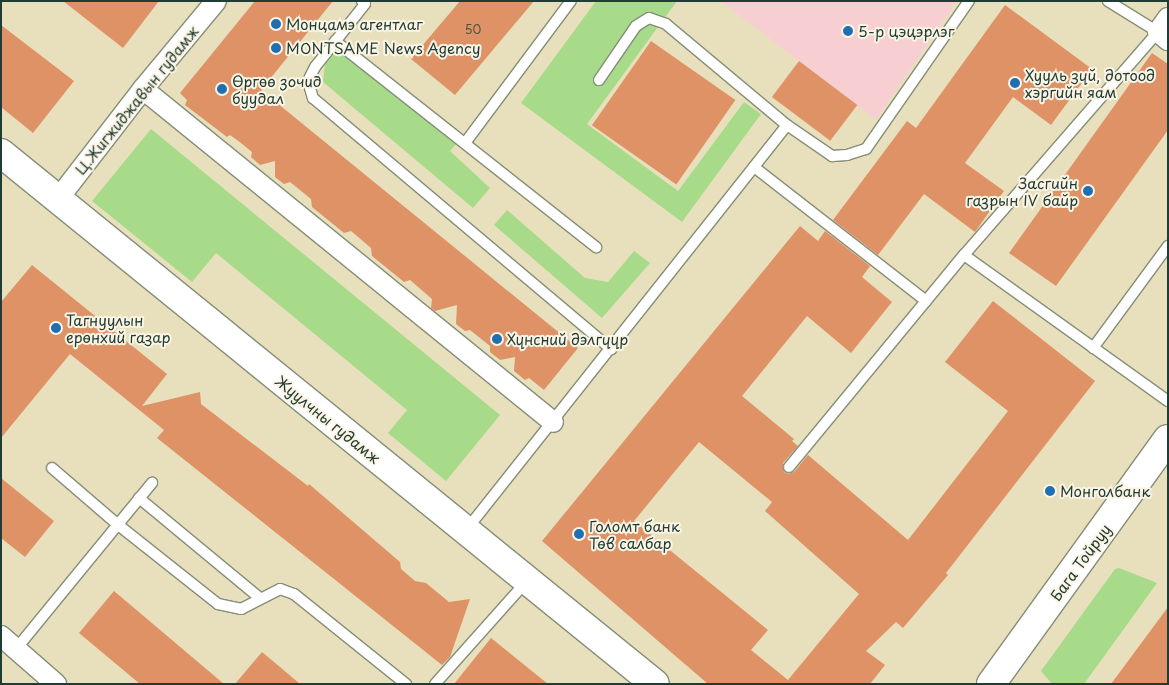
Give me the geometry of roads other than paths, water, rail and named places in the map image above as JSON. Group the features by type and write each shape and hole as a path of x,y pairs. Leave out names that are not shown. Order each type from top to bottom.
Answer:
{"main road":[{"name":"Жуулчны гудамж","path":"1,153 655,684"},
{"name":"Бага Тойруу","path":"991,684 1168,440"}],"street":[{"name":"Ц.Жигжиджавын гудамж","path":"58,199 143,89 216,1"},
{"path":"143,89 553,422"},
{"path":"1,636 56,684"}],"lane":[{"path":"465,143 571,1"},
{"path":"598,80 636,26 649,18 666,24 787,125 832,156 847,155 866,149 969,1"},
{"path":"788,467 964,255 1165,30 1108,1"},
{"path":"365,2 315,67 308,80 313,98 611,349"},
{"path":"335,41 596,247"},
{"path":"466,530 787,125"},
{"path":"754,167 926,301"},
{"path":"1093,348 1168,246"},
{"path":"964,255 1168,401"},
{"path":"52,468 117,524 218,604 241,609 280,589 294,594 406,684"},
{"path":"16,649 152,483"},
{"path":"139,498 260,598"},
{"path":"435,684 528,580"}],"place":[{"name":"Монцамэ агентлаг","path":"276,24"},
{"name":"5-р цэцэрлэг","path":"848,31"},
{"name":"MONTSAME News Agency","path":"276,48"},
{"name":"Хууль зүй, дотоод хэргийн яам","path":"1015,83"},
{"name":"Өргөө зочид буудал","path":"222,89"},
{"name":"Засгийн газрын IV байр","path":"1088,191"},
{"name":"Тагнуулын ерөнхий газар","path":"56,328"},
{"name":"Хүнсний дэлгүүр","path":"497,339"},
{"name":"Монголбанк","path":"1050,491"},
{"name":"Голомт банк Төв салбар","path":"579,534"}]}
